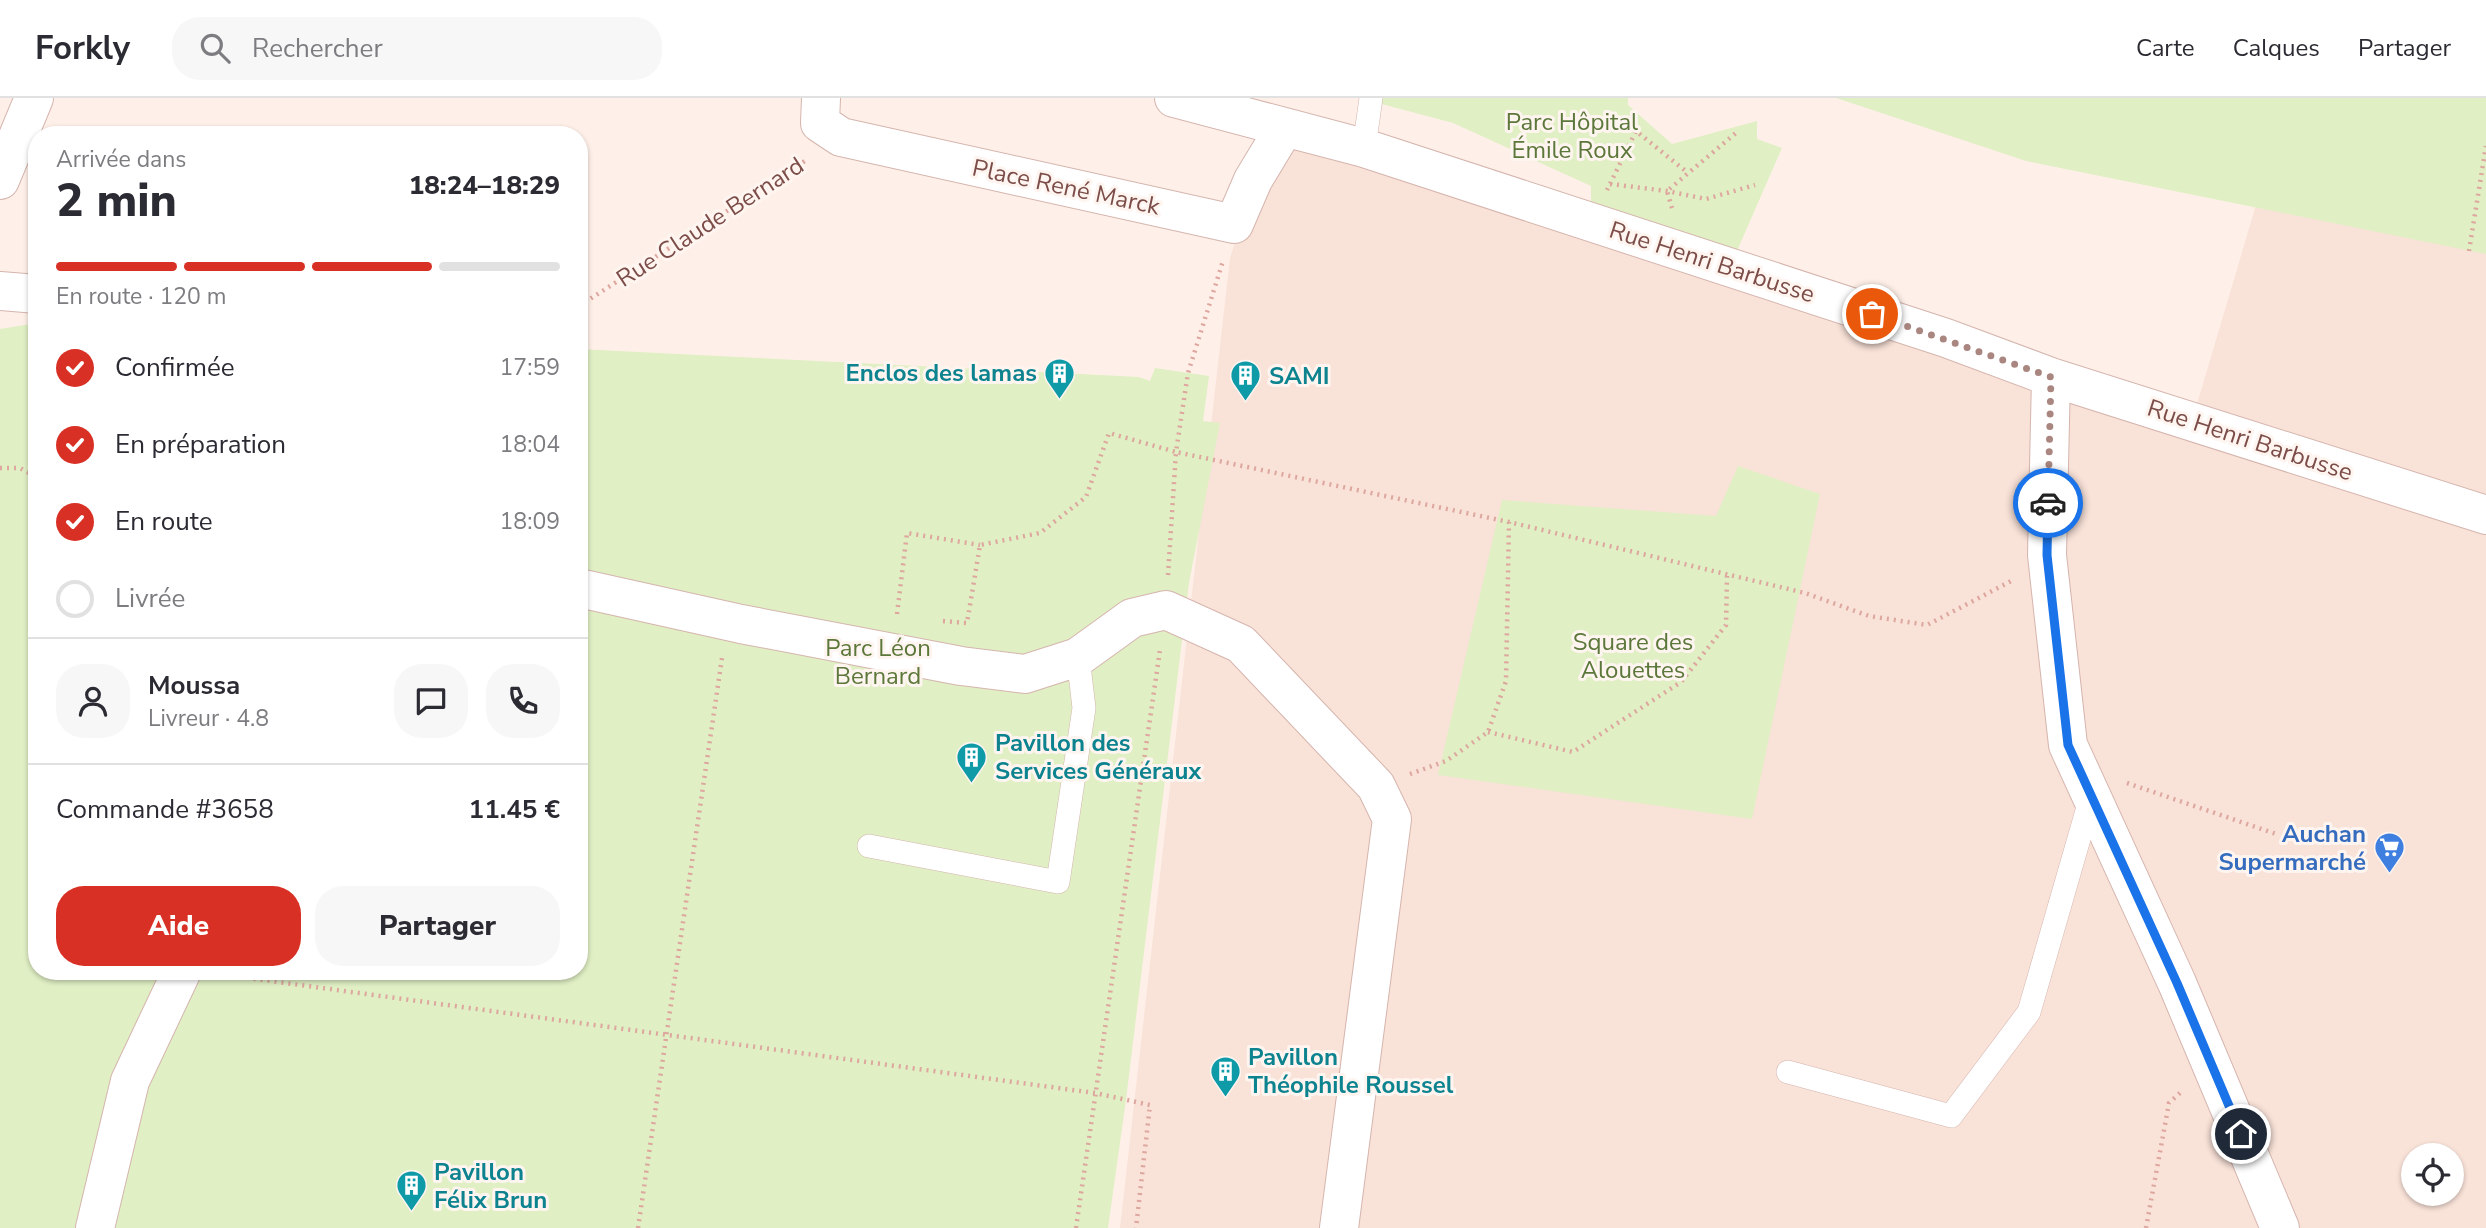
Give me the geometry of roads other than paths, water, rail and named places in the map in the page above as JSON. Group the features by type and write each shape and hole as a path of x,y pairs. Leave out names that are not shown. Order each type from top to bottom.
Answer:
{"street":[{"path":"0,180 34,98"},
{"name":"Place René Marck","path":"821,98 820,124 841,137 1234,223 1253,180 1285,127"},
{"name":"Rue Henri Barbusse","path":"1174,98 1364,148 1945,338 2051,377 2486,515"},
{"path":"0,291 28,293"},
{"path":"2051,377 2047,555 2068,745 2172,972 2280,1228"},
{"path":"588,590 728,621 922,658 1025,674 1078,657 1132,618 1166,610 1241,643 1376,786 1392,819 1350,1226"},
{"path":"94,1228 130,1081 192,980"}],"lane":[{"path":"1364,148 1371,98"},
{"path":"869,846 1058,882 1084,708 1078,657"},
{"path":"1788,1072 1951,1115 2029,1012 2091,796"}],"place":[{"name":"Enclos des lamas","path":"1060,400"},
{"name":"SAMI","path":"1246,403"},
{"name":"Pavillon des Services Généraux","path":"972,784"},
{"name":"Auchan Supermarché","path":"2389,875"},
{"name":"Pavillon Théophile Roussel","path":"1225,1098"},
{"name":"Pavillon Félix Brun","path":"411,1213"}],"park label":[{"name":"Parc Hôpital Émile Roux","path":"1572,136"},
{"name":"Square des Alouettes","path":"1633,656"},
{"name":"Parc Léon Bernard","path":"878,662"}]}
